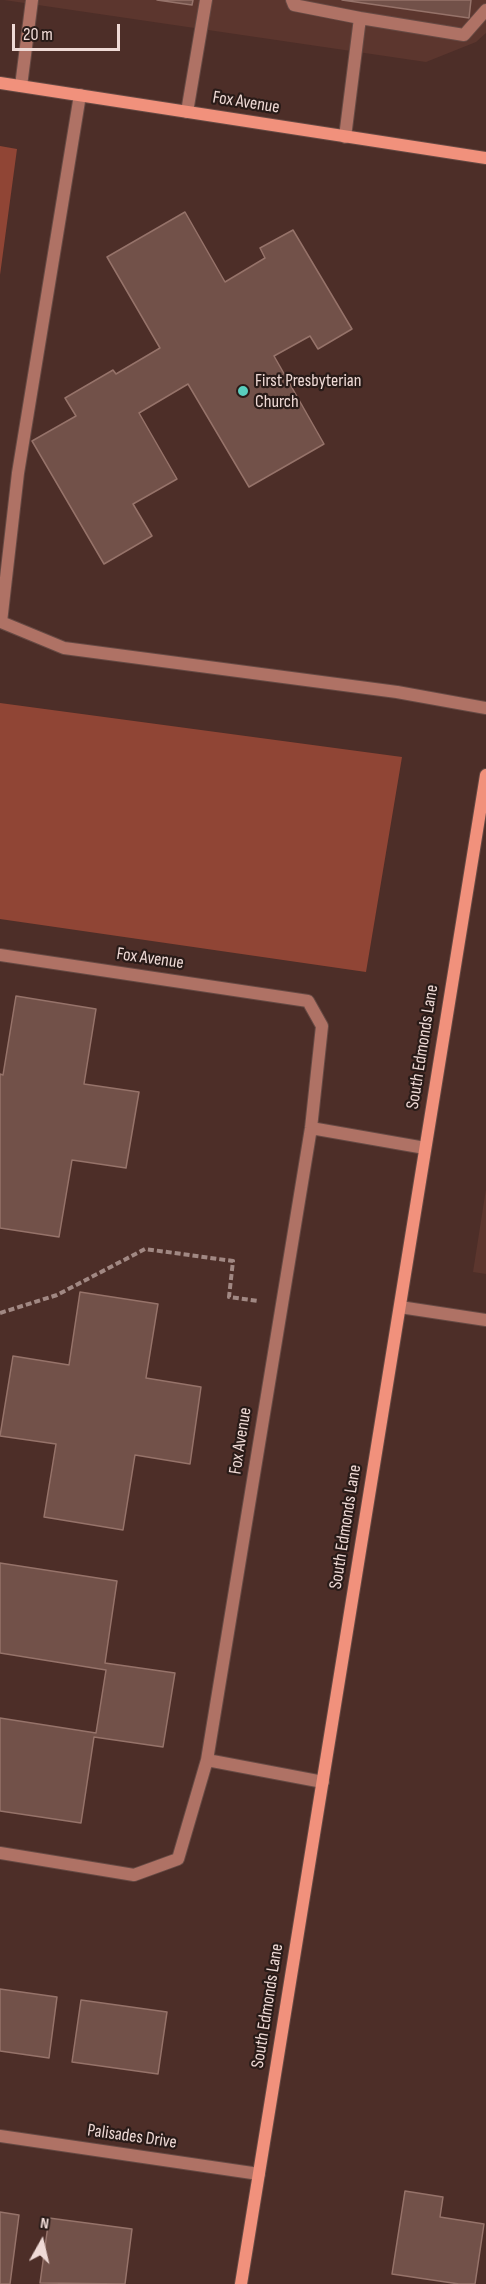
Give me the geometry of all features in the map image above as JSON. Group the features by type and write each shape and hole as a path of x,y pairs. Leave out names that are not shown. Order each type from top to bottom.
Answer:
{"street":[{"path":"21,86 32,0"},
{"path":"187,112 206,0"},
{"path":"292,0 294,5 464,35 486,10"},
{"path":"345,137 360,18"},
{"name":"Fox Avenue","path":"0,83 486,159"},
{"path":"80,95 18,472 1,622 64,648 397,692 486,708"},
{"name":"South Edmonds Lane","path":"241,2284 486,775"},
{"name":"Fox Avenue","path":"0,955 308,1001 322,1026 311,1128 207,1760 178,1859 134,1875 0,1853"},
{"path":"311,1128 425,1148"},
{"path":"400,1307 486,1320"},
{"path":"207,1760 323,1782"},
{"name":"Palisades Drive","path":"0,2136 259,2174"}],"path":[{"path":"0,1313 57,1295 145,1248 233,1262 229,1297 282,1304"}],"shaded area":[{"path":"4,0 486,0 486,33 476,42 426,62"},
{"path":"0,146 17,149 0,275"},
{"path":"0,703 402,757 366,972 0,919"},
{"path":"486,1189 486,1274 473,1272"}],"building":[{"path":"157,0 193,0 192,5"},
{"path":"342,0 471,0 469,18"},
{"name":"First Presbyterian Church","path":"185,212 225,282 265,258 260,248 293,230 352,329 318,349 310,336 274,356 324,444 249,487 188,384 139,413 177,479 133,504 152,536 104,564 32,441 76,416 65,398 113,370 116,374 160,348 107,257"},
{"path":"16,996 96,1009 84,1084 139,1092 126,1168 72,1160 59,1237 0,1228 0,1074 3,1075"},
{"path":"80,1292 158,1304 146,1378 201,1387 190,1464 135,1455 123,1530 44,1517 56,1444 0,1436 13,1356 69,1365"},
{"path":"0,1563 117,1581 105,1663 175,1673 163,1747 94,1737 81,1823 0,1811 0,1718 96,1733 106,1670 0,1653"},
{"path":"0,1989 57,1997 49,2058 0,2051"},
{"path":"81,2000 167,2012 158,2074 72,2062"},
{"path":"405,2191 443,2197 440,2217 484,2224 475,2284 459,2284 392,2274"},
{"path":"0,2212 19,2215 10,2284 0,2284"},
{"path":"49,2218 132,2229 125,2284 40,2283"}],"place":[{"name":"First Presbyterian Church","path":"243,391"}]}
